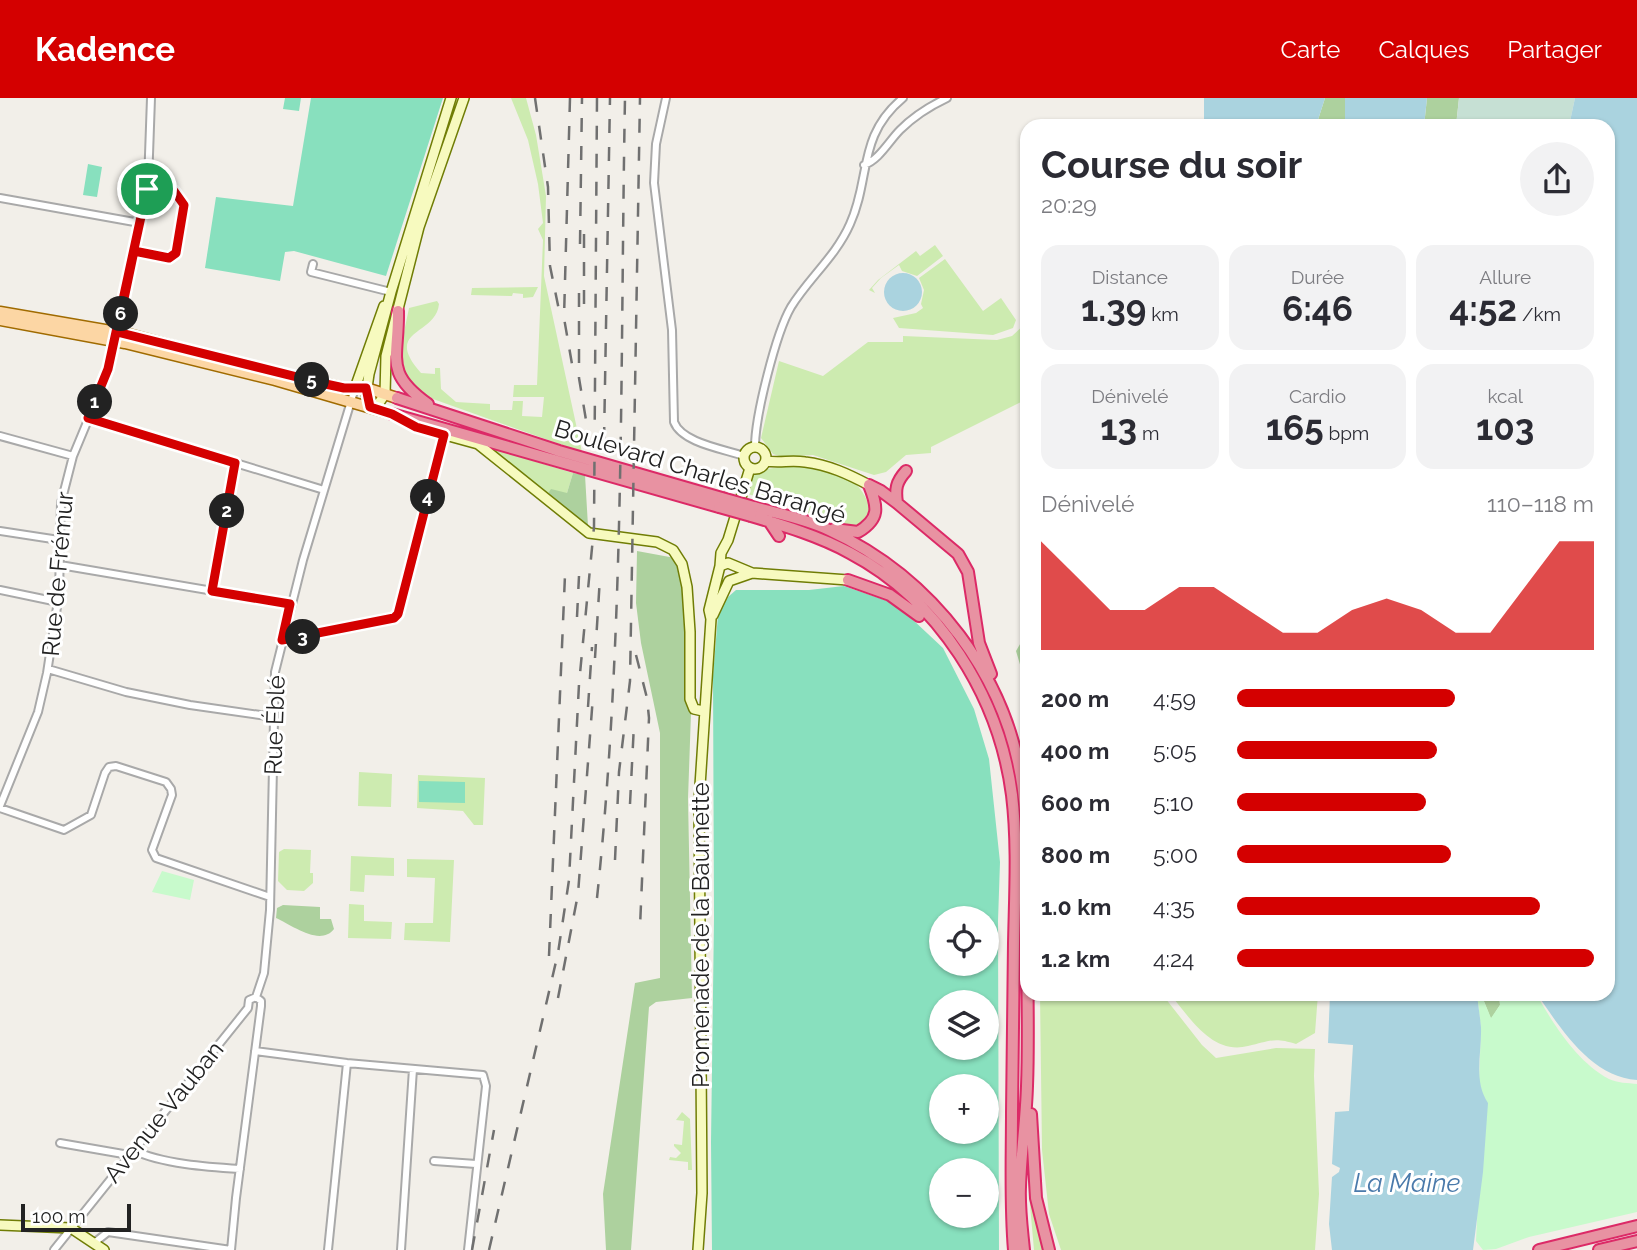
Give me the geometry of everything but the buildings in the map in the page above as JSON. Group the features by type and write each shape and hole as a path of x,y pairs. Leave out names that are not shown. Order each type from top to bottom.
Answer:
{"highway":[{"path":"398,311 395,355 397,371 406,386 438,411"},
{"name":"Boulevard Charles Barangé","path":"397,398 721,502"},
{"name":"Boulevard Charles Barangé","path":"392,414 827,529 870,552 918,589 959,634 991,684 1015,751 1020,780"},
{"path":"897,503 895,489 906,471"},
{"path":"869,485 897,503 958,554 968,572 979,643 991,674 991,684"},
{"path":"827,529 858,532 872,522 876,507 869,485"},
{"name":"Boulevard Charles Barangé","path":"752,511 769,521 827,541 853,554 888,578 937,625 982,692 1004,754 1012,795 1016,866 1012,1150 1014,1250"},
{"path":"769,521 779,536"},
{"path":"848,580 890,595 922,618 937,625"},
{"name":"Boulevard Charles Barangé","path":"1024,1250 1020,1187 1027,1087 1026,1001"},
{"path":"1027,1087 1036,1198 1049,1250"},
{"path":"1539,1250 1637,1226"},
{"path":"1599,1250 1637,1241"}],"main road":[{"path":"0,312 116,337"},
{"path":"0,320 116,337"},
{"name":"Boulevard Charles Barangé","path":"116,337 337,386 386,391 397,398"},
{"name":"Boulevard Charles Barangé","path":"116,337 392,414"}],"street":[{"name":"Rue de Frémur","path":"0,807 38,712 48,668 58,602 61,503 74,456 105,379 116,337 148,183 151,98"},
{"path":"370,407 361,388 451,98"},
{"path":"346,419 357,411 379,403 386,391 386,356 425,206 464,98"},
{"path":"666,98 656,144 654,183 672,330 674,422 680,433 686,437 744,456"},
{"path":"755,447 763,395 789,310 845,234 854,214 868,150 879,126 902,98"},
{"path":"864,165 881,152 912,119 947,98"},
{"path":"868,150 881,152"},
{"path":"134,251 169,258 176,253 185,207 174,191 148,183"},
{"path":"0,198 140,223"},
{"path":"313,264 311,272 391,292"},
{"name":"Rue Éblé","path":"256,998 264,973 270,897 275,672 290,604 324,490 351,402 361,388"},
{"name":"Boulevard Charles Barangé","path":"392,414 416,427 478,444 589,533 657,542 676,553 682,564 687,587 690,699 694,709 703,711"},
{"path":"88,418 324,490"},
{"path":"282,640 396,617 444,435"},
{"path":"0,436 74,456"},
{"path":"755,447 764,451 765,461 758,469 750,468 745,463 744,456 748,450 755,447"},
{"path":"765,461 821,464 843,471 869,485"},
{"path":"212,591 235,463"},
{"name":"Promenade de la Baumette","path":"698,1250 702,1193 699,801 711,619 709,610 721,553 728,540 750,468"},
{"path":"0,531 60,540"},
{"name":"Promenade de la Baumette","path":"711,619 737,573 728,540"},
{"path":"752,573 732,580 721,579 719,570 724,564 752,573 848,580"},
{"path":"60,565 290,604"},
{"path":"0,590 58,602"},
{"path":"48,668 125,692 274,718"},
{"path":"0,807 64,830 90,815 109,768 116,766 166,782 172,789 172,795 152,850 156,858 270,897"},
{"path":"94,1243 108,1232 231,1250 261,1002 256,998 248,1000 248,1008 254,1012 260,1009"},
{"name":"Avenue Vauban","path":"54,1250 248,1008"},
{"path":"255,1051 347,1063 483,1075 486,1086 468,1250"},
{"path":"328,1250 347,1063"},
{"path":"401,1250 413,1069"},
{"path":"60,1143 240,1169"},
{"path":"434,1161 476,1164"},
{"path":"0,1225 71,1228 104,1250"}],"green space":[{"path":"285,98 301,98 299,111 283,109"},
{"path":"311,98 443,98 386,276 294,251 285,252 280,281 205,268 216,197 293,206"},
{"path":"511,98 526,98 536,135 546,196 544,276 582,452 433,399 410,381 402,360 403,336 409,308 437,301 439,304 436,314 414,334 407,348 410,359 421,373 435,374 435,368 440,368 441,389 456,402 490,404 490,410 512,410 513,401 523,401 522,416 542,417 544,397 513,397 514,385 537,385 543,240 538,229 543,223 528,140"},
{"path":"1325,98 1345,98 1345,119 1318,119"},
{"path":"1427,98 1459,98 1457,119 1425,119"},
{"path":"1459,98 1575,98 1570,119 1457,119"},
{"path":"88,164 102,167 97,197 83,195"},
{"path":"935,245 943,256 917,276 902,271 899,265 872,288 875,293 869,290 878,280 916,251 920,256"},
{"path":"945,259 983,311 1001,298 1016,320 1013,328 993,335 899,328 893,318 916,313 923,308 921,304 924,290 919,278"},
{"path":"538,287 533,297 523,298 523,294 513,293 512,296 471,295 472,288"},
{"path":"1020,329 1020,402 931,447 931,453 906,455 886,472 874,475 813,455 782,457 773,454 761,438 779,361 823,376 868,342 903,342 903,336 997,340 1012,336"},
{"path":"494,449 573,473 567,493 547,495 492,451"},
{"path":"793,465 831,470 852,481 867,500 871,513 863,524 849,526 748,494 753,476 761,470"},
{"path":"573,473 585,475 588,526 547,495 551,489 567,493"},
{"path":"637,551 675,558 684,596 687,706 691,713 688,799 692,998 656,1002 649,1007 631,1250 606,1250 603,1194 635,983 660,978 660,733 641,643 636,603"},
{"path":"844,586 896,604 943,648 974,709 989,759 1000,862 999,906 929,906 929,976 998,976 998,990 929,990 929,1060 998,1060 998,1074 929,1074 929,1144 999,1144 999,1158 929,1158 929,1228 999,1228 999,1250 712,1250 713,676 718,615 728,597 736,590 809,590"},
{"path":"1020,644 1020,664 1016,651"},
{"path":"359,772 392,774 391,807 358,806"},
{"path":"418,775 485,778 483,825 474,825 463,811 417,808"},
{"path":"419,781 465,782 465,803 419,802"},
{"path":"284,849 311,850 310,873 313,873 313,883 304,891 287,890 278,881 279,852"},
{"path":"351,856 394,858 394,876 365,875 364,892 350,891"},
{"path":"407,859 454,860 450,942 404,940 405,923 433,923 435,878 407,877"},
{"path":"162,871 194,880 190,900 152,892"},
{"path":"349,904 364,905 364,921 392,922 391,939 348,938"},
{"path":"283,905 320,907 320,919 331,919 334,929 321,936 306,933 276,918 277,908"},
{"path":"1040,1001 1167,1001 1202,1045 1216,1058 1276,1048 1315,1049 1319,1194 1315,1250 1061,1250 1049,1214 1042,1150"},
{"path":"1176,1001 1317,1001 1315,1033 1296,1044 1277,1040 1248,1046 1223,1045 1194,1023"},
{"path":"1478,1001 1484,1001 1491,1018 1500,1005 1500,1001 1540,1001 1577,1053 1597,1072 1612,1080 1637,1084 1637,1212 1529,1237 1496,1249 1483,1250 1476,1241 1483,1096 1479,1080 1481,1029"},
{"path":"1484,1001 1500,1001 1500,1005 1491,1019"},
{"path":"682,1112 690,1119 692,1170 688,1170 688,1162 669,1160 681,1153 674,1144 682,1145 684,1121 676,1120"},
{"path":"1029,1194 1043,1250 1034,1250"}],"water":[{"path":"1204,98 1325,98 1318,119 1204,119"},
{"path":"1345,98 1427,98 1425,119 1345,119"},
{"path":"1575,98 1637,98 1637,1080 1620,1077 1591,1061 1567,1036 1542,1001 1615,1001 1615,119 1570,119"},
{"path":"903,273 917,278 922,292 917,306 903,311 889,306 884,292 889,278"},
{"name":"La Maine","path":"1330,1001 1478,1001 1481,1027 1479,1076 1488,1103 1473,1250 1332,1250 1329,1224 1332,1177 1340,1168 1332,1164 1335,1112 1349,1111 1353,1045 1328,1043"}],"railway":[{"path":"535,98 548,187 550,266 560,315"},
{"path":"570,98 564,318 572,364"},
{"path":"580,244 582,98"},
{"path":"489,1250 558,953 569,880 579,684 594,527 597,98"},
{"path":"604,441 610,98"},
{"path":"597,898 606,798 617,599 625,98"},
{"path":"615,860 619,772 630,681 640,98"},
{"path":"584,234 584,304"},
{"path":"579,293 579,378 587,426"},
{"path":"549,956 565,575"},
{"path":"577,617 579,576"},
{"path":"595,658 600,577"},
{"path":"588,707 592,647"},
{"path":"636,655 649,718 640,927"},
{"path":"558,998 578,894 593,696"},
{"path":"630,804 634,724"},
{"path":"472,1250 494,1130"}],"route":[{"path":"148,183 173,190 184,205 176,253 169,258 134,251 117,332 321,383 344,388 366,388 370,407 392,414 416,427 444,435 398,614 394,618 282,640 290,604 212,591 216,582 235,463 88,418 108,369 147,189 148,183"}]}
